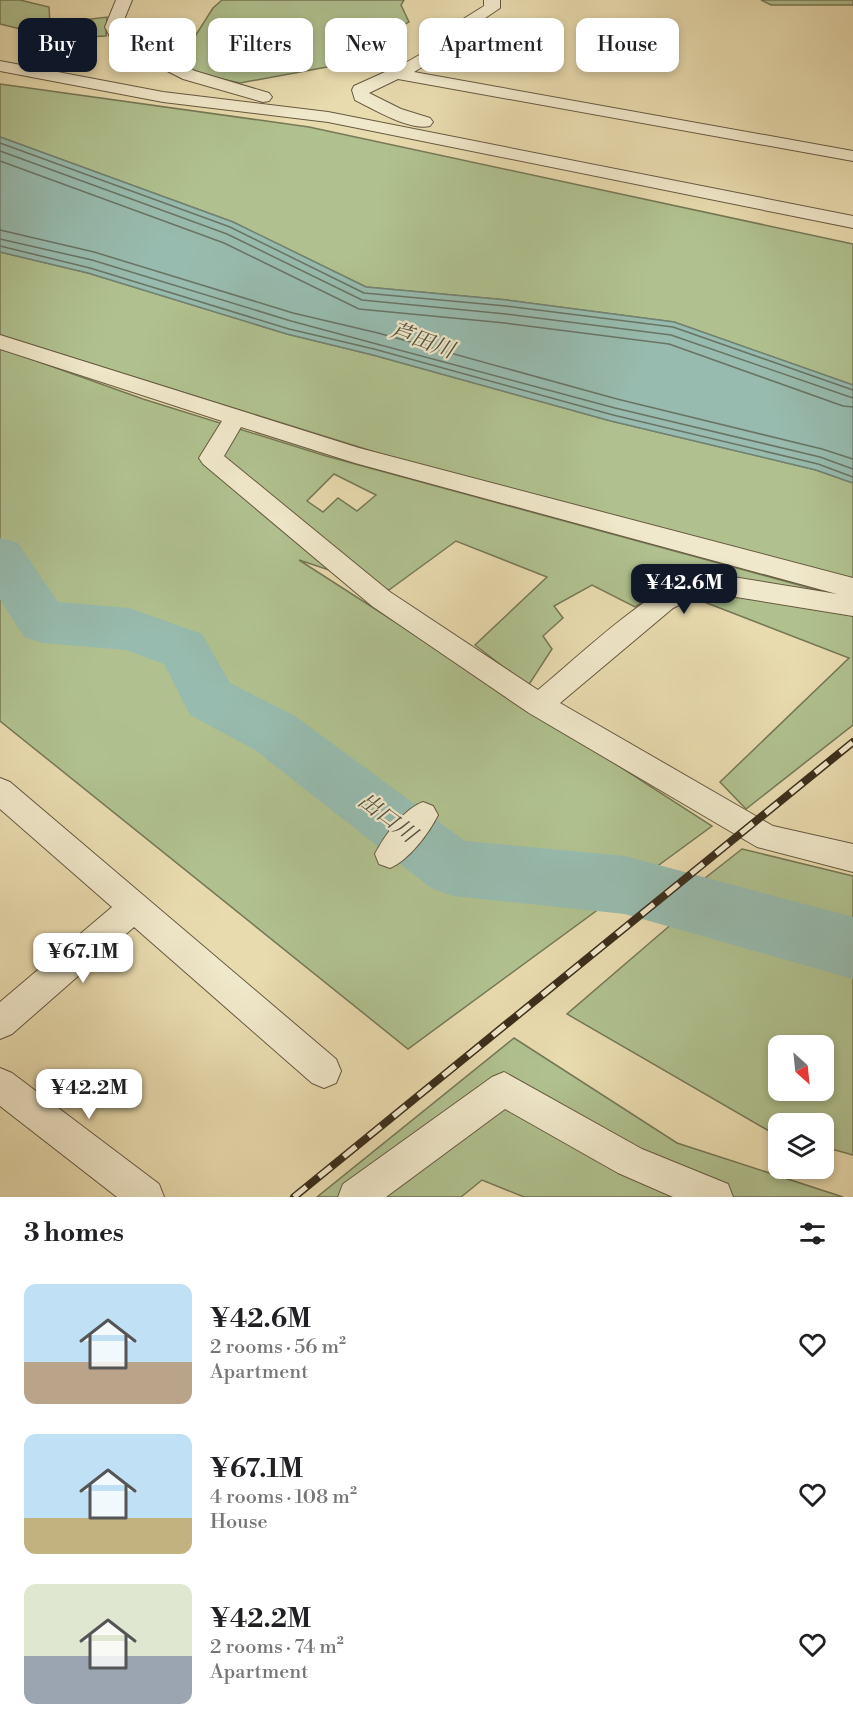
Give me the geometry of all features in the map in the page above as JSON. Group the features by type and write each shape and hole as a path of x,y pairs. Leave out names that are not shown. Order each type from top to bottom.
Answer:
{"street":[{"path":"124,0 113,27 119,40 189,75 293,104 290,113"},
{"path":"468,145 468,139 395,113 361,96 360,90 397,74 446,46 466,24 492,8 492,0"},
{"path":"0,66 142,94 328,117 853,222"},
{"path":"397,74 853,156"},
{"path":"0,342 366,458 853,588"},
{"path":"235,418 211,458 381,599 539,705 767,838 853,858"},
{"path":"539,705 664,601 702,582 853,606"},
{"path":"0,791 324,1071"},
{"path":"390,854 423,815"},
{"path":"0,1023 134,907"},
{"path":"0,1085 146,1197"},
{"path":"356,1197 504,1089 630,1161 715,1197"}],"green space":[{"path":"0,0 20,0 49,7 50,18 18,18 18,29 0,24"},
{"path":"222,0 404,0 401,5 409,22 407,23 407,18 325,18 325,67 313,70 313,18 208,18 208,72 300,72 240,83 196,72 196,35 213,8"},
{"path":"761,0 853,0 853,5 771,5"},
{"path":"107,17 106,36 97,36 97,18"},
{"path":"0,84 309,127 853,244 853,385 674,322 507,300 366,287 233,222 0,137"},
{"path":"0,252 88,273 287,334 373,355 611,421 816,470 853,483 853,580 426,468 0,335"},
{"path":"0,348 143,399 326,456 832,594 686,573 635,607 592,585 554,606 563,618 543,636 552,649 528,686 475,645 547,577 456,541 389,590 299,560 712,826 408,1049 0,721","holes":["334,474 376,495 357,511 338,498 323,512 307,501"]},
{"path":"710,590 853,608 853,725 746,809 720,782 849,658 686,595"},
{"path":"742,849 853,876 853,930 690,890"},
{"path":"681,916 853,962 853,1155 834,1150 834,1113 768,1113 768,1130 567,1014"},
{"path":"514,1038 677,1143 768,1173 768,1179 788,1179 843,1197 524,1197 482,1180 461,1197 317,1197"}],"water":[{"name":"芦田川","path":"0,137 233,222 366,287 507,300 674,322 853,385 853,483 816,470 611,421 373,355 287,334 88,273 0,252"}],"waterway":[{"name":"出口川","path":"0,557 43,622 129,629 183,649 210,699 275,733 453,868 625,885 853,948"}],"railway":[{"path":"294,1197 853,742"}]}
